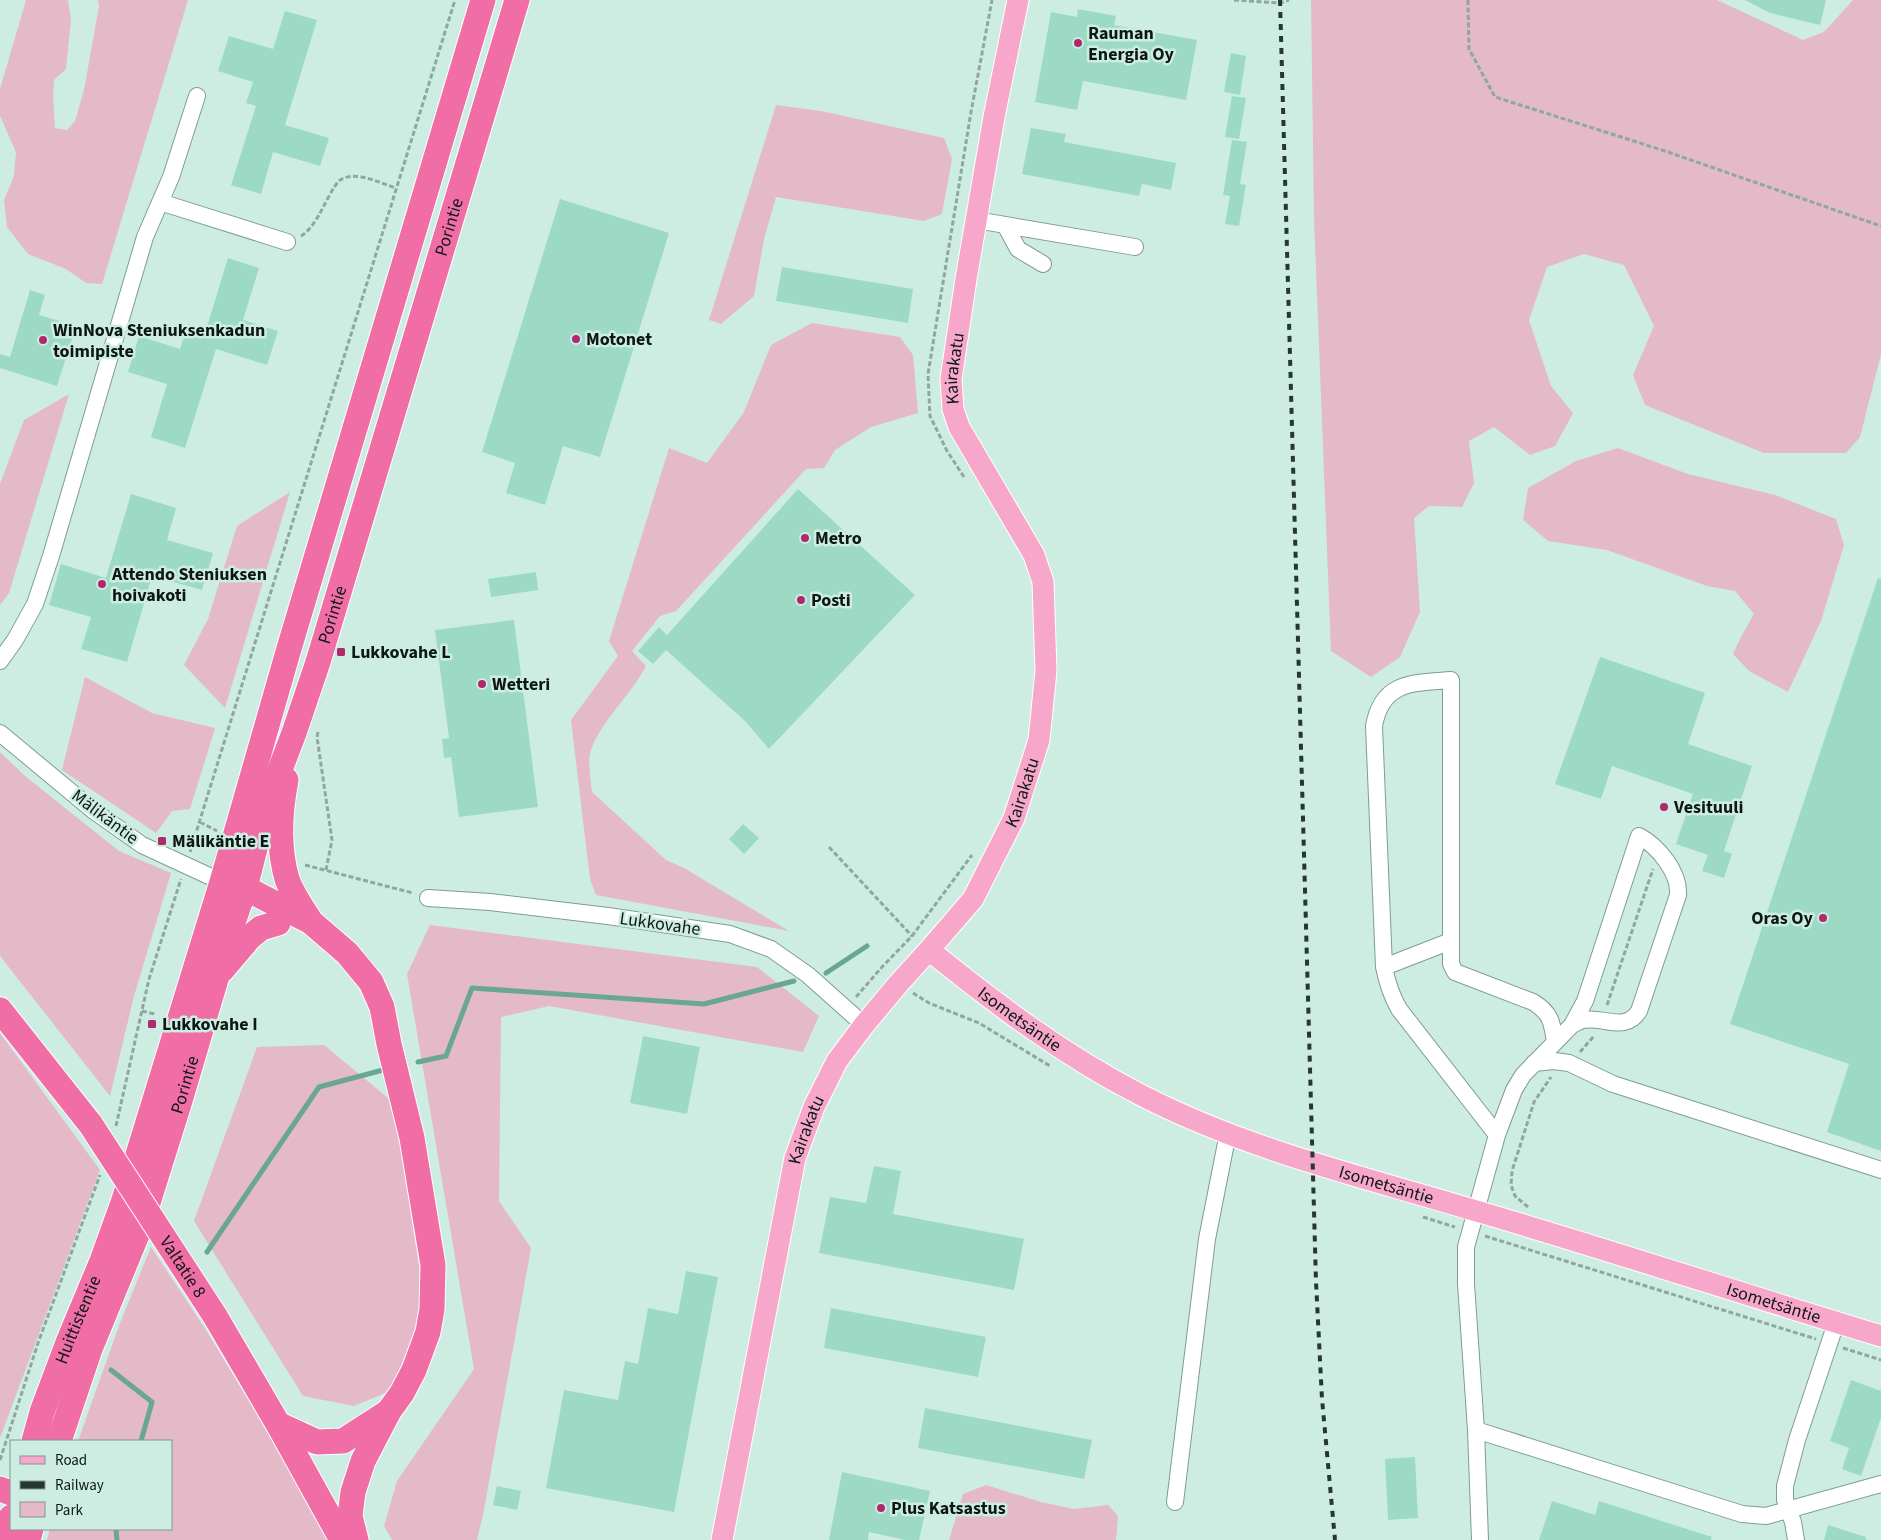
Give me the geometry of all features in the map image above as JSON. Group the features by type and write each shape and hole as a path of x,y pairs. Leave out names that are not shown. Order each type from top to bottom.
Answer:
{"highway":[{"name":"Porintie","path":"140,1225 179,1104 232,925 235,891 233,839 483,0"},
{"name":"Porintie","path":"124,1200 294,733 318,662 517,0"},
{"path":"294,733 281,805 283,860 288,880 311,922"},
{"path":"235,891 311,922 347,953 371,982 382,1007 412,1138 433,1265 434,1288 428,1332 414,1370 402,1393 389,1411 363,1461 353,1492 350,1516 356,1540"},
{"path":"235,891 278,923 304,938 347,976 389,1044"},
{"path":"216,977 250,937 261,928 278,923"},
{"name":"Valtatie 8","path":"0,1010 103,1130 278,1424 342,1540"},
{"name":"Huittistentie","path":"34,1440 42,1412 65,1349 102,1261 124,1200"},
{"name":"Huittistentie","path":"59,1440 90,1350 140,1225"},
{"path":"278,1424 317,1442 343,1441 389,1411"},
{"path":"4,1540 10,1520"}],"main road":[{"name":"Kairakatu","path":"722,1540 795,1158 814,1107 837,1061 864,1025 973,899 1014,818 1039,740 1046,671 1043,582 1034,555 959,427 953,409 951,378 994,117 1018,0"},
{"name":"Isometsäntie","path":"930,950 988,998 1037,1034 1075,1058 1142,1096 1228,1134 1312,1164 1475,1210 1881,1336"}],"street":[{"path":"0,661 15,640 34,604 52,556 145,237 172,177 197,96"},
{"path":"160,202 288,242"},
{"path":"976,220 1135,247"},
{"path":"1005,225 1018,249 1042,264"},
{"path":"1497,1134 1399,1009 1391,996 1384,967 1374,726 1376,713 1384,699 1396,689 1410,684 1451,680 1451,964 1455,972 1533,1002 1544,1009 1553,1028 1555,1042"},
{"name":"Mälikäntie","path":"0,733 94,811 142,845 235,891"},
{"path":"1480,1540 1476,1430 1465,1256 1475,1210 1497,1134 1514,1090 1523,1075 1572,1025 1585,1001 1639,836 1649,841 1656,848 1677,879 1679,886 1678,895 1639,1011 1634,1019 1625,1023 1582,1020 1572,1025"},
{"name":"Lukkovahe","path":"428,898 490,902 599,915 730,934 771,949 808,975 864,1025"},
{"path":"1384,967 1451,941"},
{"path":"1534,1063 1554,1061 1569,1063 1613,1084 1881,1170"},
{"path":"1175,1502 1207,1239 1228,1134"},
{"path":"1796,1540 1793,1522 1785,1500 1785,1486 1797,1440 1836,1322"},
{"path":"1476,1430 1742,1514 1766,1516 1881,1484"}],"path":[{"path":"103,1130 142,1011 149,979 200,822 455,0"},
{"path":"966,479 947,451 930,416 928,374 992,0"},
{"path":"1234,0 1280,3 1289,0"},
{"path":"1468,0 1469,49 1495,97 1662,150 1881,226"},
{"path":"288,242 304,234 316,219 338,182 350,176 360,177 396,188"},
{"path":"320,727 317,737 332,840 326,870"},
{"path":"200,822 233,839"},
{"path":"829,847 912,936"},
{"path":"846,1009 912,936 970,859 974,850"},
{"path":"283,860 428,898"},
{"path":"142,1011 155,1014"},
{"path":"0,1460 38,1343 102,1169"}],"green space":[{"path":"26,0 68,0 71,20 66,69 54,80 53,97 55,128 67,130 75,121 84,90 99,6 98,0 188,0 102,284 86,283 66,269 28,254 7,227 4,200 14,176 16,152 0,116 0,89"},
{"path":"1311,0 1717,0 1803,40 1824,32 1853,0 1881,0 1881,354 1860,437 1846,453 1764,453 1645,405 1633,375 1654,326 1624,265 1584,254 1547,267 1529,320 1551,386 1573,413 1555,446 1530,455 1494,427 1469,441 1474,483 1462,507 1429,506 1414,518 1420,612 1400,657 1371,677 1331,651 1314,218"},
{"path":"776,105 821,111 944,138 952,159 942,214 924,221 776,197 764,239 754,296 721,324 709,320"},
{"path":"812,323 900,337 913,355 918,413 871,427 835,450 824,468 806,469 676,611 660,616 632,651 646,666 602,729 591,750 589,759 592,792 666,860 684,868 789,931 596,895 590,879 571,720 618,656 609,641 669,448 707,463 744,412 771,345"},
{"path":"69,394 9,593 0,605 0,484 24,420"},
{"path":"1618,448 1688,474 1775,495 1836,519 1844,545 1821,621 1788,692 1749,671 1733,654 1754,614 1735,591 1707,586 1607,550 1548,541 1523,520 1528,488 1576,461"},
{"path":"290,492 225,708 184,665 208,619 237,526"},
{"path":"85,677 152,713 215,728 190,809 172,811 156,833 62,770"},
{"path":"0,752 25,776 119,851 171,873 134,996 110,1096 0,956"},
{"path":"430,925 757,967 819,1016 803,1052 549,1006 501,1017 499,1201 531,1248 477,1540 392,1540 384,1526 397,1481 474,1369 407,974"},
{"path":"0,1033 100,1170 0,1438"},
{"path":"324,1045 388,1098 400,1142 423,1292 417,1331 407,1363 390,1391 354,1406 303,1396 194,1221 257,1047"},
{"path":"151,1247 206,1330 268,1432 327,1540 47,1540 50,1530 172,1530 172,1440 78,1440 120,1323"},
{"path":"986,1485 1041,1502 1074,1509 1108,1505 1118,1516 1116,1540 949,1540 963,1494"}],"building":[{"path":"1745,0 1826,0 1820,25 1770,13"},
{"path":"1078,9 1116,16 1114,25 1197,40 1186,100 1083,81 1077,110 1035,102 1051,12 1077,17"},
{"path":"285,11 317,20 285,125 329,138 320,166 273,152 261,194 231,185 256,106 246,103 253,82 218,71 229,36 273,49"},
{"path":"1231,53 1246,56 1240,95 1224,92"},
{"path":"1232,96 1246,98 1239,139 1225,137"},
{"path":"1031,128 1066,134 1064,142 1176,163 1171,190 1142,184 1139,196 1022,174"},
{"path":"1232,140 1247,142 1240,184 1246,185 1239,226 1225,224 1230,196 1223,195"},
{"name":"Motonet","path":"560,199 669,233 600,457 563,446 545,505 506,493 515,463 482,452"},
{"path":"228,258 259,268 243,320 278,331 267,365 216,349 185,448 151,437 167,384 128,372 139,336 180,349 188,324 206,330"},
{"path":"782,267 913,289 908,323 776,301"},
{"path":"30,290 45,295 39,315 76,326 57,386 0,368 0,354 10,357"},
{"path":"798,489 915,595 769,749 745,721 666,650 653,664 638,651 659,627 667,635"},
{"name":"Attendo Steniuksen hoivakoti","path":"131,494 176,508 167,540 213,553 202,590 152,576 127,662 81,649 91,617 49,605 61,564 106,578"},
{"path":"536,572 538,590 491,597 488,579"},
{"name":"Oras Oy","path":"1878,578 1881,579 1881,1151 1827,1132 1849,1064 1730,1024"},
{"name":"Wetteri","path":"514,620 538,807 459,817 451,757 444,758 442,739 449,738 435,630"},
{"path":"1600,657 1705,693 1688,744 1752,766 1724,851 1732,854 1724,878 1702,871 1708,855 1676,844 1693,794 1612,766 1601,799 1555,784"},
{"path":"743,824 759,838 744,854 729,839"},
{"path":"643,1036 700,1047 687,1114 630,1103"},
{"path":"874,1166 901,1171 893,1214 1024,1239 1014,1290 819,1253 830,1197 866,1203"},
{"path":"686,1271 718,1277 674,1512 546,1488 564,1390 618,1400 625,1361 638,1364 648,1308 678,1314"},
{"path":"831,1308 986,1337 978,1377 824,1348"},
{"path":"1851,1380 1881,1391 1881,1418 1861,1476 1842,1469 1849,1448 1830,1441"},
{"path":"925,1408 1092,1440 1084,1479 918,1448"},
{"path":"1415,1457 1418,1518 1388,1520 1385,1459"},
{"name":"Plus Katsastus","path":"842,1472 930,1491 919,1540 905,1540 869,1532 868,1540 829,1540"},
{"path":"497,1486 521,1491 517,1510 493,1505"},
{"path":"1552,1501 1595,1515 1599,1501 1712,1537 1711,1540 1539,1540"},
{"path":"1828,1525 1866,1537 1866,1540 1824,1540"}],"waterway":[{"path":"826,973 867,946"},
{"path":"418,1062 446,1056 472,988 704,1004 794,981"},
{"path":"207,1252 319,1087 383,1070"},
{"path":"111,1370 152,1402 141,1440"},
{"path":"116,1530 117,1540"}],"railway":[{"path":"1280,0 1316,1282 1322,1399 1335,1540"}],"place":[{"name":"Rauman Energia Oy","path":"1078,43"},
{"name":"Motonet","path":"576,339"},
{"name":"WinNova Steniuksenkadun toimipiste","path":"43,340"},
{"name":"Metro","path":"805,538"},
{"name":"Attendo Steniuksen hoivakoti","path":"102,584"},
{"name":"Posti","path":"801,600"},
{"name":"Lukkovahe L","path":"341,652"},
{"name":"Wetteri","path":"482,684"},
{"name":"Vesituuli","path":"1664,807"},
{"name":"Mälikäntie E","path":"162,841"},
{"name":"Oras Oy","path":"1823,918"},
{"name":"Lukkovahe I","path":"152,1024"},
{"name":"Plus Katsastus","path":"881,1508"}]}
